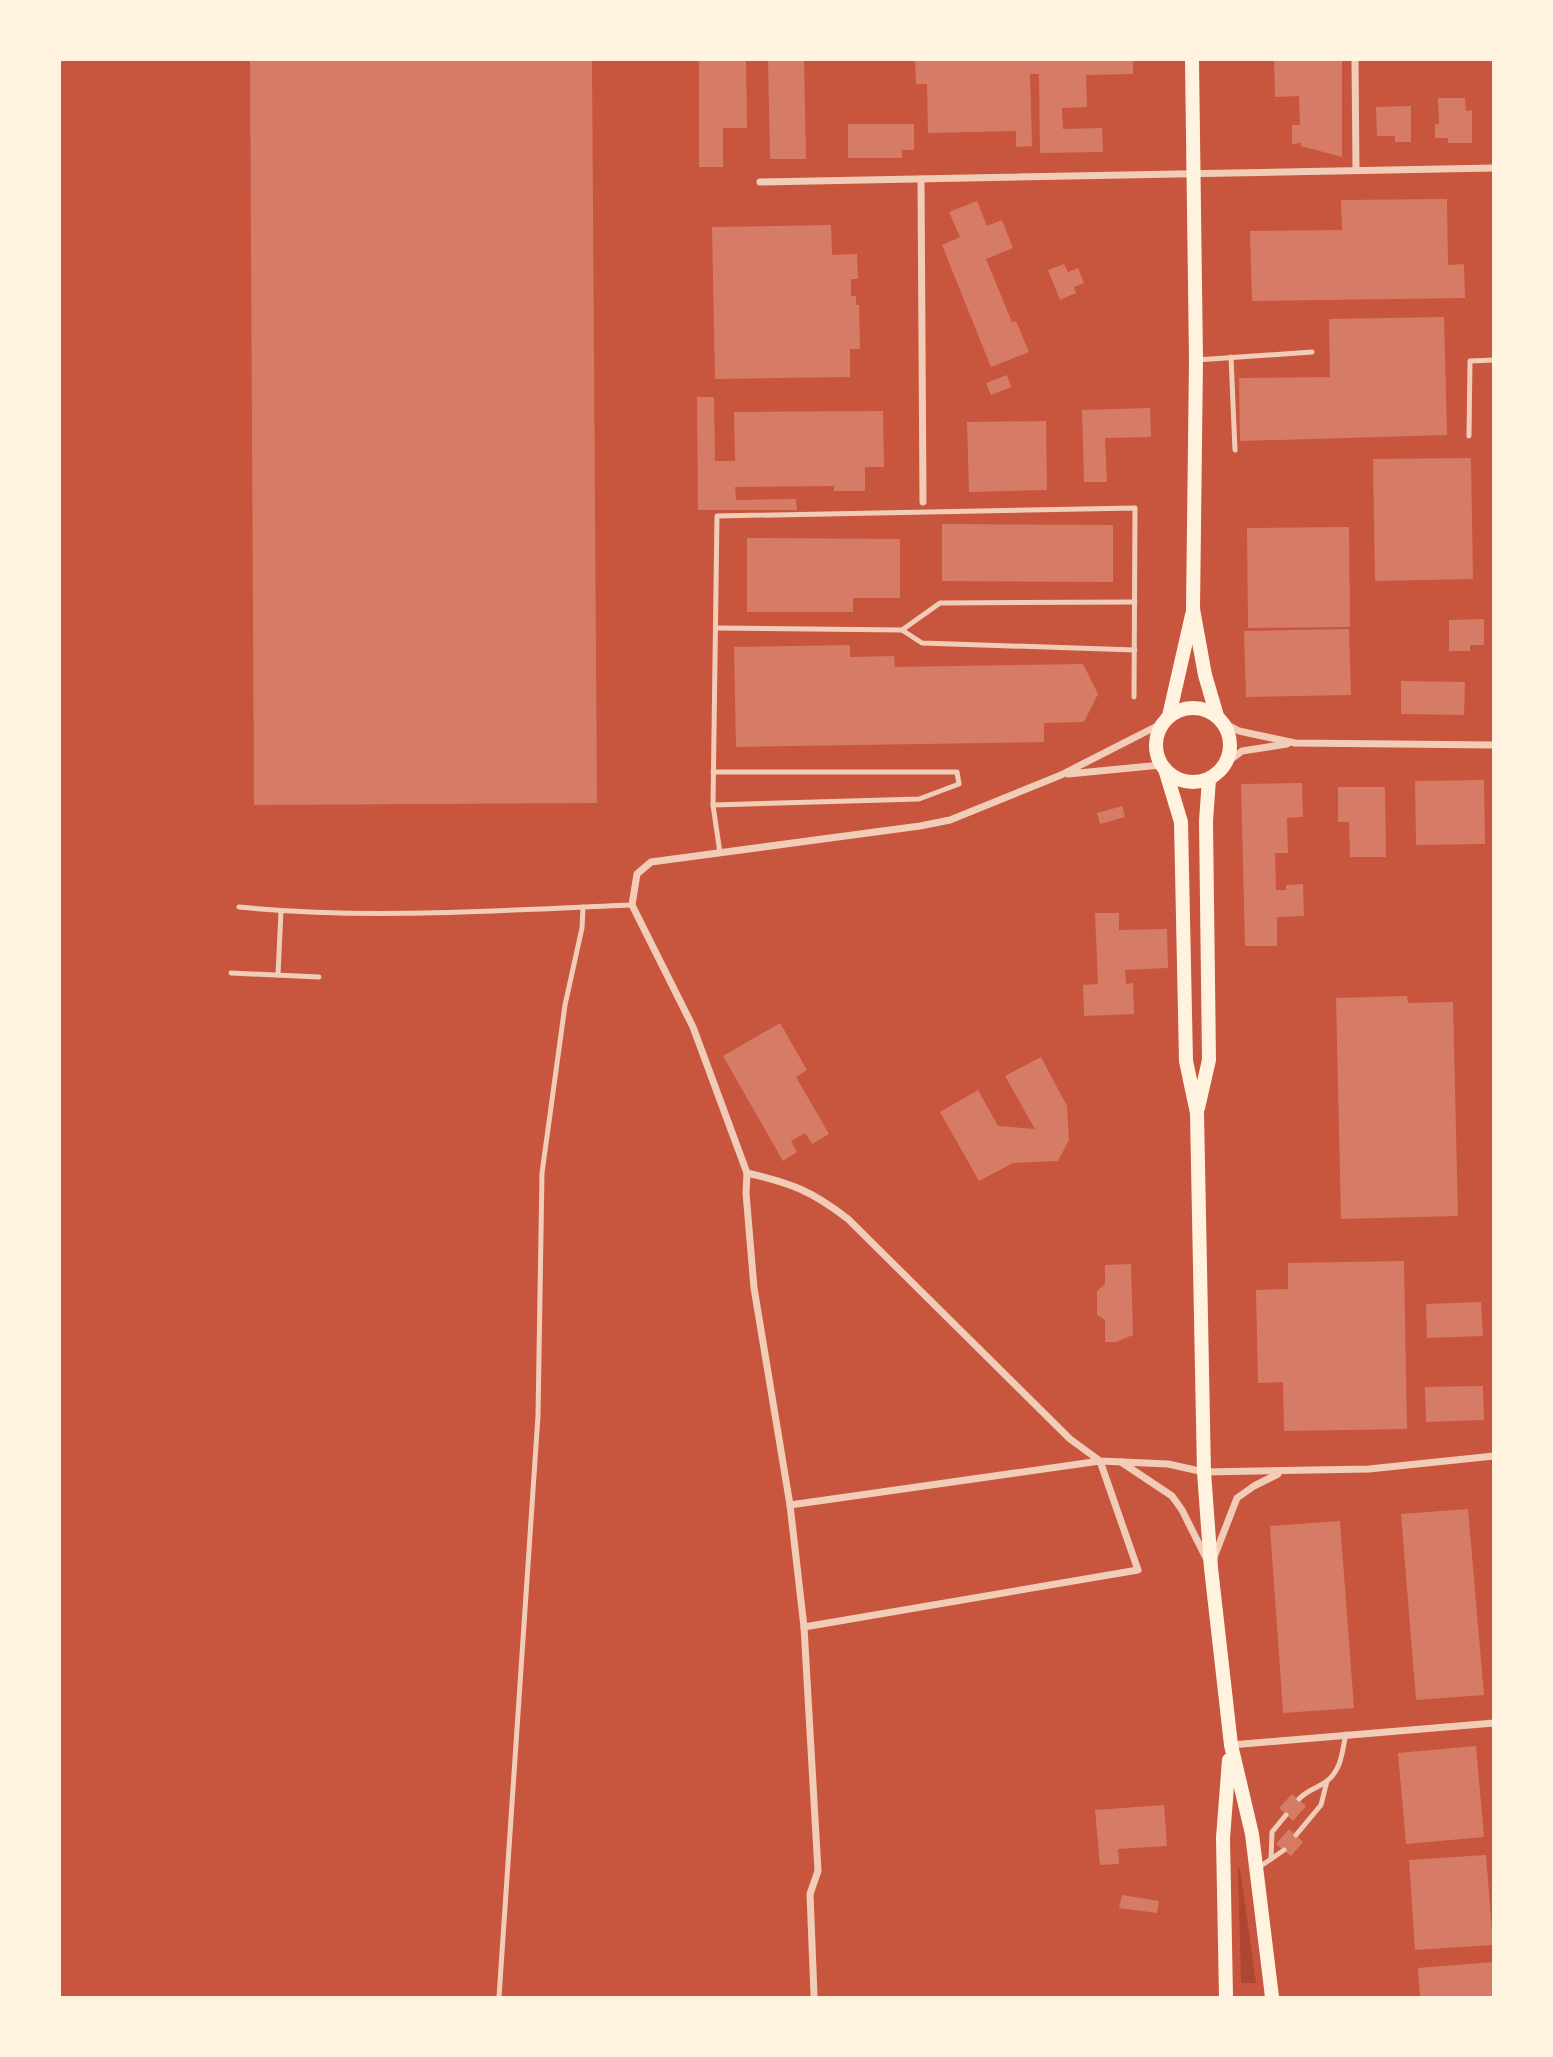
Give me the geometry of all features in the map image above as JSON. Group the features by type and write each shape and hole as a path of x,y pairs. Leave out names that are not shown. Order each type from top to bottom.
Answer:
{"main road":[{"path":"1163,767 1174,777 1189,782 1209,779 1226,763 1230,739 1205,675 1193,609 1196,360 1192,60"},
{"path":"1193,609 1166,720 1156,738 1156,745 1181,822 1186,1061 1197,1113 1204,1472 1211,1568 1231,1745 1252,1835 1272,1997"},
{"path":"1166,720 1191,707 1205,709 1221,720"},
{"path":"1197,1113 1209,1060 1206,821 1209,779"},
{"path":"1226,1997 1223,1838 1231,1745"}],"street":[{"path":"1355,60 1356,170"},
{"path":"760,182 1493,168"},
{"path":"921,180 923,502"},
{"path":"814,1995 810,1894 818,1871 804,1627 790,1505 754,1288 746,1193 747,1173 692,1027 632,905 637,874 651,862 950,820 1060,775 1166,720"},
{"path":"1221,720 1239,731 1294,743"},
{"path":"1226,763 1242,751 1252,748 1294,743 1493,745"},
{"path":"1060,775 1163,767"},
{"path":"747,1173 785,1182 821,1198 848,1219 1070,1439 1100,1461 1138,1570 804,1627"},
{"path":"790,1505 1100,1461 1168,1464 1204,1472 1281,1472 1368,1469 1493,1456"},
{"path":"1120,1462 1172,1496 1182,1510 1211,1568"},
{"path":"1211,1568 1237,1498 1281,1472"},
{"path":"1231,1745 1493,1723"}],"lane":[{"path":"1196,360 1312,352"},
{"path":"1231,358 1236,450"},
{"path":"1469,436 1470,361 1493,360"},
{"path":"720,853 713,805 717,516 1135,508 1134,697"},
{"path":"902,630 940,603 1135,602"},
{"path":"716,628 902,630 922,643 1135,650"},
{"path":"713,772 957,772 959,784 919,799 713,805"},
{"path":"239,907 281,911 415,913 632,905"},
{"path":"499,1997 538,1416 542,1173 565,1005 582,928 583,907"},
{"path":"278,975 281,911"},
{"path":"231,973 319,977"},
{"path":"1296,1835 1321,1805 1327,1781 1339,1766 1346,1734"},
{"path":"1299,1800 1305,1792 1327,1781"},
{"path":"1271,1859 1272,1832 1286,1815"},
{"path":"1255,1869 1284,1850"}],"shaded area":[{"path":"1240,1868 1256,1983 1241,1983"}],"building":[{"path":"250,60 592,60 597,803 254,805"},
{"path":"699,60 746,60 747,128 723,128 723,167 699,167"},
{"path":"768,60 804,60 806,159 770,159"},
{"path":"915,60 1133,60 1133,74 1086,75 1087,107 1062,108 1063,129 1102,128 1103,152 1040,153 1039,74 1030,74 1032,146 1016,147 1016,131 928,133 927,84 916,84"},
{"path":"1274,60 1342,60 1342,157 1301,146 1301,143 1292,144 1292,125 1300,125 1299,96 1275,97"},
{"path":"1438,98 1465,98 1466,111 1472,110 1472,143 1448,143 1448,138 1435,138 1435,124 1439,124"},
{"path":"1411,106 1411,142 1395,142 1395,136 1377,136 1376,107"},
{"path":"848,124 914,124 914,150 902,150 902,158 848,158"},
{"path":"1447,199 1448,265 1464,264 1465,298 1252,301 1250,231 1342,230 1341,200"},
{"path":"977,201 987,226 1002,220 1013,248 986,259 1012,322 1016,321 1029,352 991,367 942,245 960,237 949,212"},
{"path":"831,225 832,255 857,254 858,279 851,279 851,296 856,296 856,305 859,305 860,349 850,349 850,377 715,379 712,227"},
{"path":"1064,264 1068,272 1078,268 1084,283 1074,287 1076,293 1060,300 1048,270"},
{"path":"1444,317 1447,435 1240,441 1239,378 1330,377 1329,319"},
{"path":"1007,375 1011,387 991,395 986,383"},
{"path":"697,397 714,397 715,461 735,461 734,412 883,411 884,467 865,467 865,491 834,491 834,486 735,487 736,500 796,499 797,510 698,510"},
{"path":"1150,408 1151,437 1105,438 1107,482 1084,482 1082,410"},
{"path":"1046,421 1047,490 969,492 967,422"},
{"path":"1471,458 1473,579 1375,581 1373,459"},
{"path":"942,524 1113,525 1113,582 942,581"},
{"path":"1349,527 1350,627 1248,628 1247,528"},
{"path":"747,538 900,539 900,598 853,598 853,612 747,612"},
{"path":"1484,619 1484,645 1470,645 1470,651 1449,651 1449,620"},
{"path":"1349,629 1351,695 1246,697 1244,631"},
{"path":"850,645 850,657 894,656 895,667 1083,664 1098,694 1084,722 1044,723 1044,742 736,747 734,647"},
{"path":"1401,681 1465,682 1464,715 1401,714"},
{"path":"1484,780 1485,844 1416,845 1415,781"},
{"path":"1302,783 1303,817 1287,818 1288,853 1275,853 1276,890 1286,890 1286,885 1303,884 1304,916 1277,917 1277,946 1245,946 1241,784"},
{"path":"1338,787 1385,787 1386,857 1350,857 1349,822 1338,822"},
{"path":"1122,806 1125,817 1100,824 1097,813"},
{"path":"1095,913 1119,913 1119,930 1167,929 1168,968 1125,970 1126,984 1133,983 1134,1014 1084,1016 1083,985 1098,984"},
{"path":"1407,996 1408,1003 1453,1002 1458,1216 1341,1219 1336,998"},
{"path":"780,1023 807,1070 796,1077 829,1134 812,1144 805,1133 791,1141 797,1152 783,1161 723,1056"},
{"path":"1041,1057 1067,1106 1069,1140 1058,1161 1013,1163 979,1181 940,1112 978,1090 998,1126 1035,1129 1005,1076"},
{"path":"1404,1261 1407,1429 1284,1431 1283,1382 1258,1383 1256,1290 1288,1289 1288,1263"},
{"path":"1131,1264 1133,1335 1116,1342 1105,1342 1105,1320 1097,1315 1097,1291 1105,1284 1105,1265"},
{"path":"1481,1302 1483,1336 1427,1338 1426,1304"},
{"path":"1483,1386 1484,1420 1426,1422 1425,1387"},
{"path":"1468,1509 1484,1695 1416,1700 1401,1514"},
{"path":"1340,1521 1354,1708 1283,1713 1270,1526"},
{"path":"1476,1746 1484,1837 1406,1844 1398,1753"},
{"path":"1292,1794 1306,1806 1293,1821 1279,1808"},
{"path":"1164,1805 1167,1846 1118,1849 1119,1864 1100,1865 1095,1810"},
{"path":"1289,1829 1303,1842 1291,1856 1276,1844"},
{"path":"1486,1855 1493,1945 1415,1950 1409,1860"},
{"path":"1122,1895 1159,1901 1157,1913 1119,1908"},
{"path":"1494,1962 1494,1997 1420,1997 1418,1968"}]}
